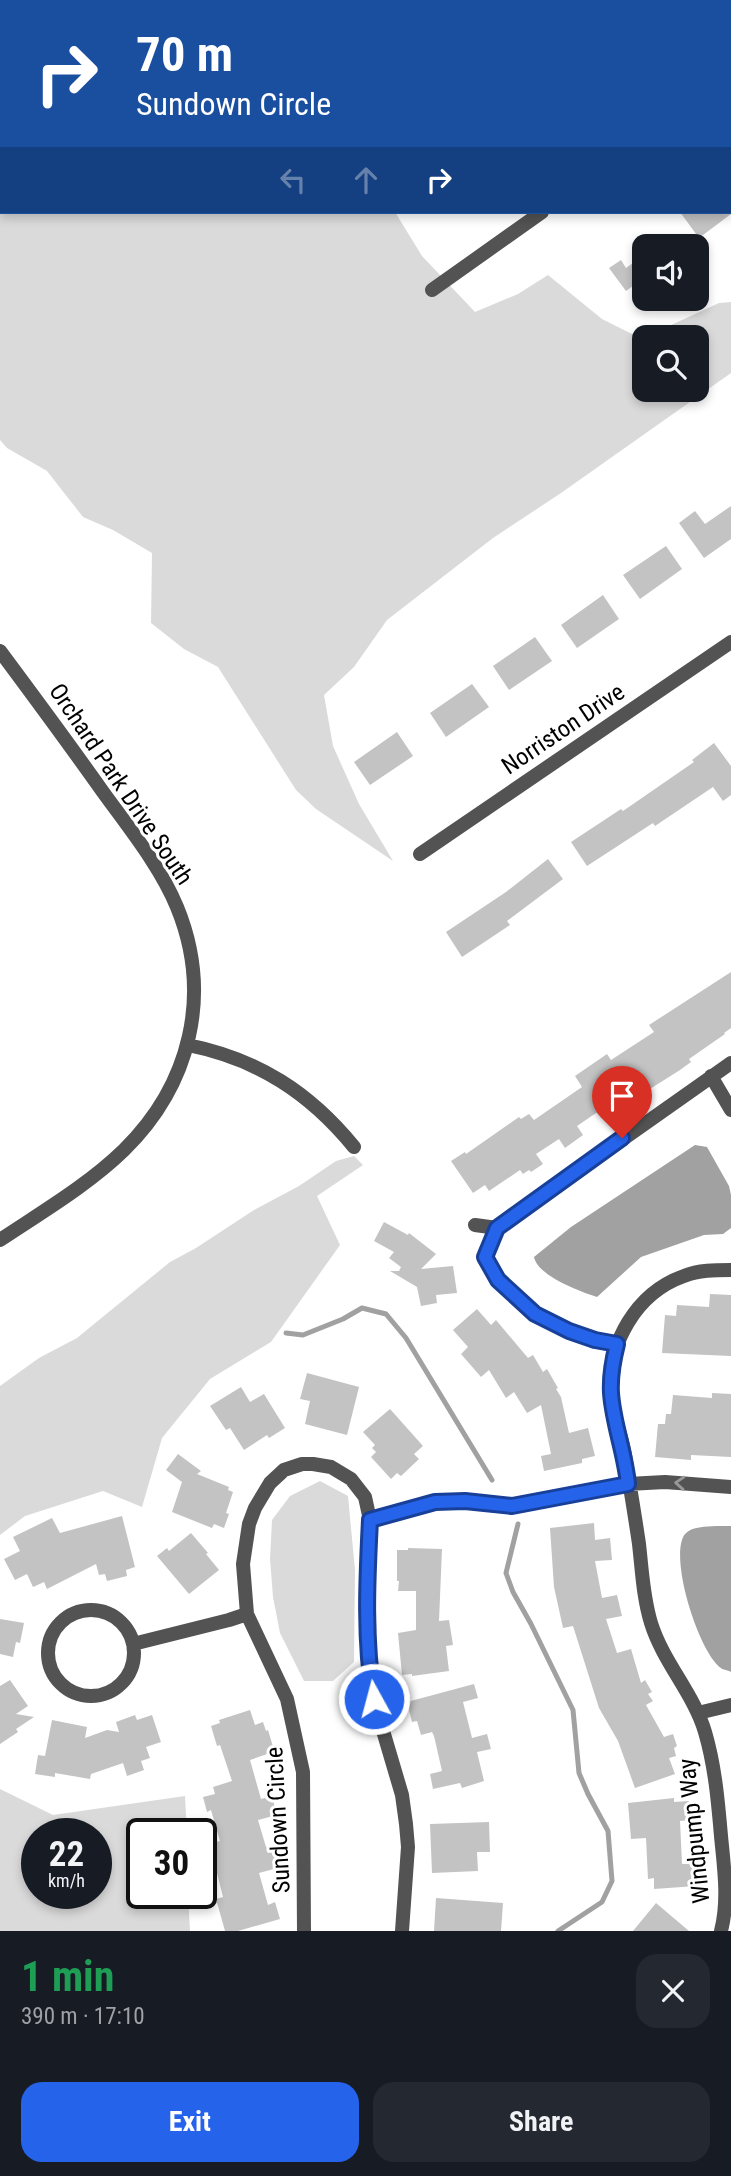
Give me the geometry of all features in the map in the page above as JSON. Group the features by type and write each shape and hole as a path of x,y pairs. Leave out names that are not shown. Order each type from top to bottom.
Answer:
{"street":[{"path":"432,290 539,214"},
{"name":"Norriston Drive","path":"420,854 731,642"},
{"name":"Orchard Park Drive South","path":"0,651 114,807 171,894 183,923 192,962 193,1002 188,1045 172,1087 160,1107 131,1143 98,1173 0,1240"},
{"path":"188,1045 233,1058 290,1086 323,1112 354,1147"},
{"path":"617,1344 569,1331 535,1314 498,1280 485,1257 497,1228 731,1063"},
{"path":"711,1076 731,1110"},
{"path":"475,1226 497,1228"},
{"name":"Windpump Way","path":"721,1931 726,1882 713,1766 698,1713 673,1671 652,1625 646,1601 626,1460 611,1393 617,1344 635,1312 660,1289 683,1276 698,1272 731,1270"},
{"name":"Sundown Circle","path":"304,1931 303,1772 287,1699 247,1614 243,1564 247,1535 255,1508 263,1493 276,1475 302,1464 323,1465 343,1472 359,1487 365,1497 370,1520 370,1679 402,1795 408,1847 402,1931"},
{"path":"370,1520 435,1502 465,1501 512,1506 628,1484 665,1482 731,1487"},
{"path":"97,1610 110,1614 120,1621 133,1644 134,1655 127,1676 119,1685 97,1695 73,1692 63,1685 51,1669 48,1658 48,1647 56,1628 72,1614 85,1611 97,1610"},
{"path":"133,1644 247,1614"},
{"path":"698,1713 731,1705"}],"shaded area":[{"path":"0,214 396,214 422,256 475,312 518,294 548,275 602,319 632,334 632,402 690,402 493,538 387,620 354,667 324,695 333,746 359,804 393,861 316,809 296,790 218,667 184,649 151,623 152,553 113,530 83,517 47,471 7,448 0,440"},
{"path":"731,302 731,373 709,389 709,325 671,325 702,311 709,311 709,308 719,303"},
{"path":"695,1145 707,1147 729,1186 731,1228 723,1234 704,1235 641,1257 597,1297 560,1282 537,1264 534,1257 571,1227"},
{"path":"354,1156 363,1165 317,1196 340,1245 271,1342 210,1379 162,1438 142,1507 103,1491 25,1516 0,1535 0,1386 39,1358 77,1338 170,1262 254,1210 299,1186 336,1161"},
{"path":"320,1481 348,1496 355,1570 354,1662 333,1681 304,1681 280,1633 273,1597 270,1559 272,1520 290,1496"},
{"path":"731,1526 731,1672 721,1668 712,1659 695,1625 680,1562 681,1545 688,1531"},
{"path":"0,1789 53,1815 185,1796 186,1818 126,1818 126,1909 189,1909 190,1931 0,1931"}],"building":[{"path":"681,214 731,214 704,234 696,234"},
{"path":"621,260 626,268 632,264 632,287 626,291 609,268"},
{"path":"731,506 731,539 704,558 679,523 695,511 705,524"},
{"path":"666,546 682,569 640,599 623,575"},
{"path":"603,595 619,619 577,648 561,625"},
{"path":"535,637 552,661 509,690 493,666"},
{"path":"472,684 489,707 446,737 430,713"},
{"path":"397,732 413,756 370,785 354,762"},
{"path":"714,743 731,766 731,795 723,801 713,787 655,826 653,823 587,866 571,842 621,809 623,811 694,762 692,760"},
{"path":"548,859 563,879 507,921 510,925 462,957 446,932 506,892"},
{"path":"731,972 731,1028 725,1034 689,1059 691,1062 680,1070 642,1094 640,1091 614,1109 617,1112 605,1120 599,1111 577,1126 583,1135 565,1148 559,1139 536,1154 543,1164 531,1172 529,1170 523,1174 520,1170 489,1191 485,1185 473,1193 451,1161 465,1152 466,1154 519,1117 521,1119 529,1114 534,1120 582,1087 575,1076 607,1054 611,1060 654,1032 649,1025"},
{"path":"384,1222 408,1235 409,1233 436,1254 421,1269 453,1266 457,1293 436,1295 437,1303 421,1306 417,1287 390,1271 399,1271 401,1267 389,1258 394,1252 374,1241"},
{"path":"710,1294 731,1295 731,1356 662,1353 665,1315 676,1316 677,1305 709,1307"},
{"path":"477,1309 491,1325 496,1320 528,1358 533,1355 543,1372 547,1369 558,1388 556,1389 561,1397 569,1433 588,1428 595,1456 582,1459 582,1463 544,1471 541,1456 551,1454 541,1405 527,1413 514,1392 506,1398 489,1370 481,1377 461,1354 468,1347 453,1330"},
{"path":"307,1373 359,1387 347,1435 305,1424 310,1401 300,1399"},
{"path":"241,1387 250,1402 264,1394 285,1428 269,1438 267,1435 244,1450 230,1428 226,1430 210,1406"},
{"path":"712,1393 731,1394 731,1457 691,1455 691,1460 655,1457 658,1424 665,1424 666,1414 671,1414 673,1395 712,1398"},
{"path":"390,1409 423,1446 414,1454 419,1459 401,1476 397,1473 391,1479 371,1457 376,1452 372,1448 375,1445 363,1432"},
{"path":"178,1454 201,1471 197,1474 229,1487 228,1490 233,1492 224,1528 214,1524 212,1528 172,1512 182,1482 166,1470"},
{"path":"122,1516 135,1567 126,1570 127,1576 107,1581 105,1574 99,1575 96,1564 47,1589 44,1582 33,1587 27,1574 15,1580 4,1559 20,1551 13,1537 52,1518 60,1533"},
{"path":"594,1523 595,1540 610,1538 612,1560 595,1561 602,1598 617,1595 622,1616 606,1619 617,1653 631,1649 641,1683 645,1680 652,1692 648,1694 653,1701 646,1705 664,1737 673,1734 677,1746 674,1748 676,1756 669,1758 675,1774 635,1788 618,1741 599,1708 573,1626 563,1628 554,1587 550,1528"},
{"path":"191,1533 219,1570 189,1594 157,1556 167,1548 169,1551"},
{"path":"442,1549 439,1621 449,1620 453,1645 446,1646 449,1671 402,1675 398,1633 416,1630 416,1591 398,1591 397,1581 397,1550"},
{"path":"0,1619 24,1623 20,1643 16,1642 13,1657 0,1654"},
{"path":"10,1680 28,1706 16,1714 34,1717 0,1744 0,1686"},
{"path":"474,1684 478,1698 463,1702 472,1738 487,1734 491,1749 477,1752 484,1781 462,1788 460,1783 433,1789 430,1774 442,1771 434,1736 432,1732 421,1735 417,1721 412,1722 407,1702"},
{"path":"250,1710 255,1725 263,1722 266,1731 268,1730 274,1750 250,1760 261,1799 272,1796 277,1815 258,1820 266,1847 275,1844 281,1867 259,1873 268,1905 275,1902 280,1919 238,1931 225,1931 217,1903 217,1899 223,1897 217,1873 217,1842 220,1841 217,1818 213,1818 211,1810 207,1812 203,1797 215,1794 213,1787 232,1781 211,1726 220,1723 219,1720"},
{"path":"135,1715 137,1720 152,1715 161,1742 146,1747 150,1758 141,1761 144,1770 127,1776 123,1763 91,1774 90,1779 55,1773 55,1777 35,1774 38,1755 45,1756 52,1720 87,1727 85,1738 107,1730 119,1732 116,1722"},
{"path":"674,1798 674,1802 689,1801 691,1820 680,1821 682,1864 695,1863 696,1886 654,1889 654,1878 648,1879 646,1838 631,1839 628,1803"},
{"path":"489,1822 490,1852 477,1852 478,1871 432,1873 430,1824"},
{"path":"436,1898 503,1903 501,1931 434,1931"},
{"path":"656,1903 689,1931 633,1931"}],"waterway":[{"path":"286,1333 303,1335 362,1308 386,1314 406,1338 492,1480"},
{"path":"518,1524 506,1573 573,1710 579,1773 608,1831 612,1881 602,1902 558,1931"}],"route":[{"path":"374,1699 370,1679 368,1624 370,1520 435,1502 465,1501 512,1506 628,1484 626,1460 611,1393 617,1344 569,1331 535,1314 498,1280 485,1257 497,1228 622,1138"}]}
